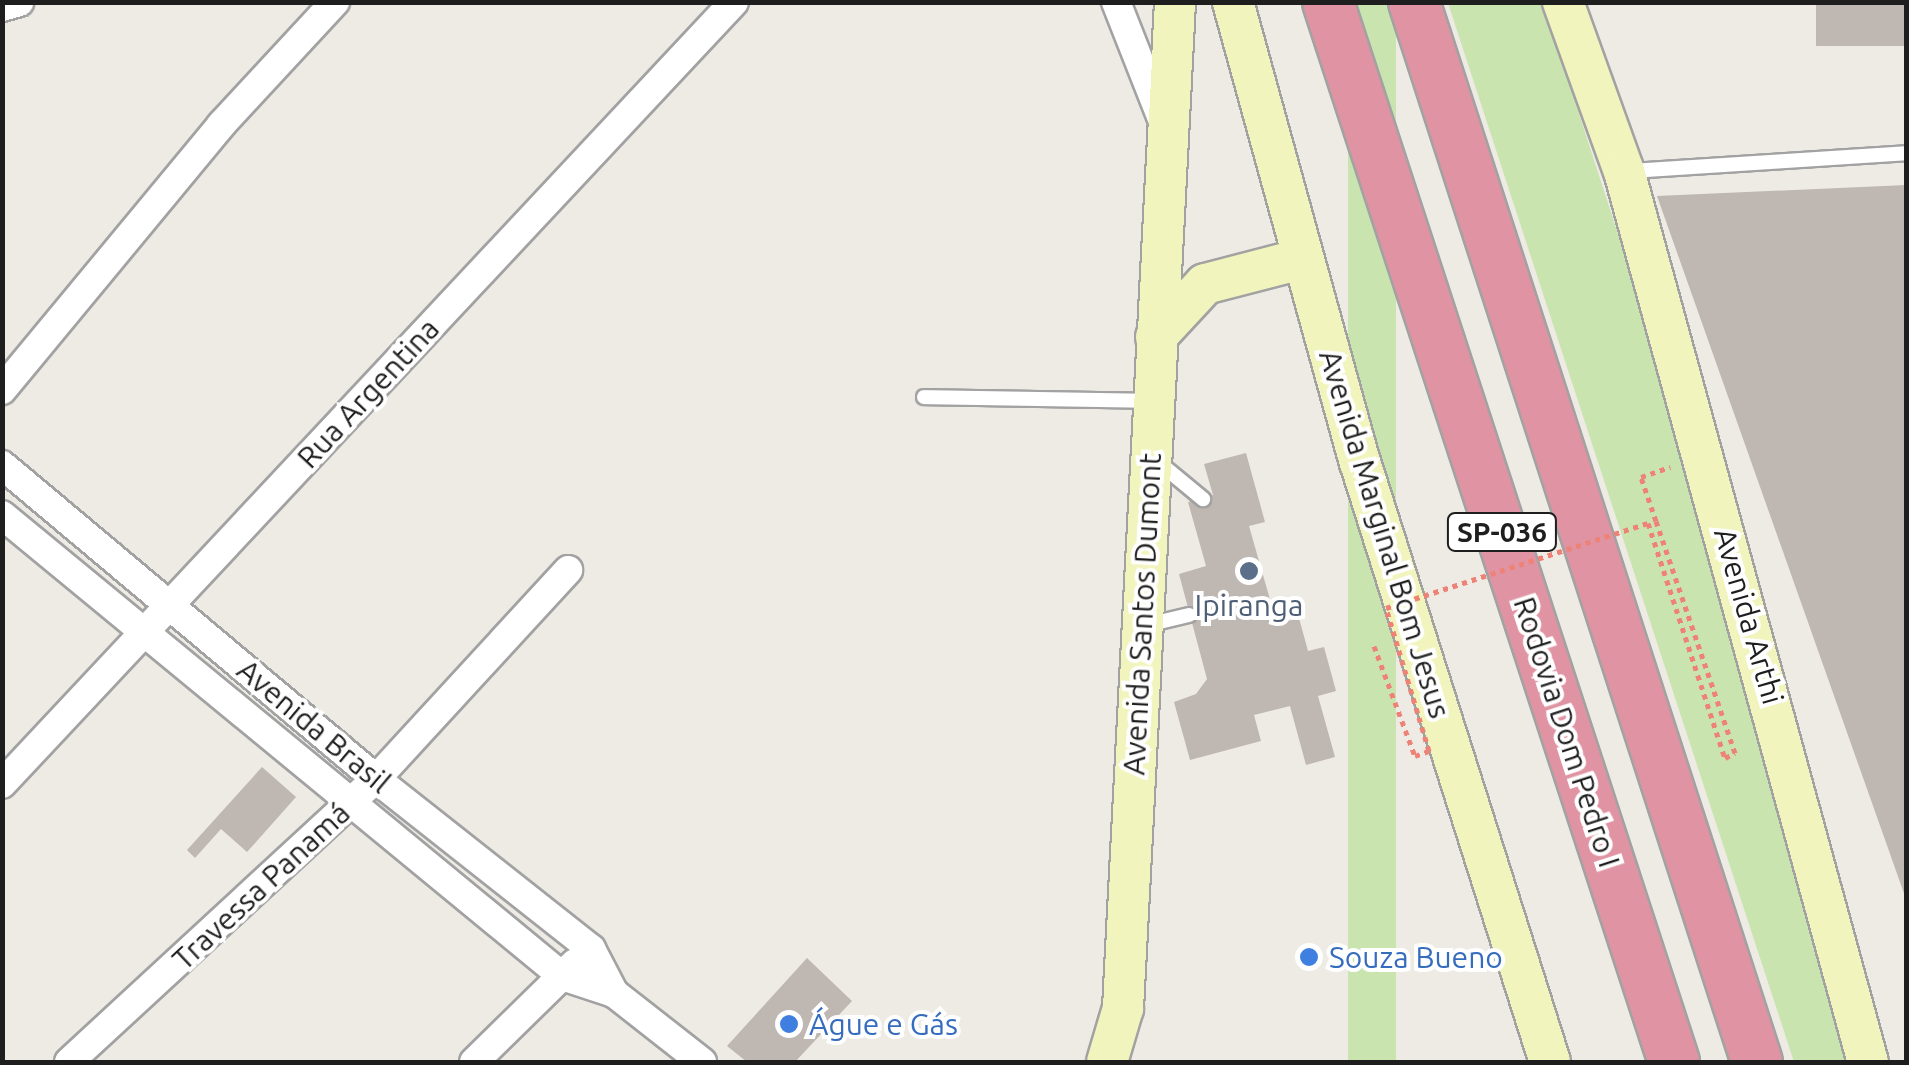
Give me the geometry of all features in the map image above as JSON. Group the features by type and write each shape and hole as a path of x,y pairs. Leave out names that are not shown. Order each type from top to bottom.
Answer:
{"highway":[{"name":"Rodovia Dom Pedro I","path":"1328,2 1674,1062"},
{"name":"SP-036","path":"1414,2 1758,1062"}],"street":[{"path":"2,7 19,2"},
{"path":"302,35 307,2"},
{"path":"2,390 302,35 335,2"},
{"name":"Rua Argentina","path":"2,784 734,2"},
{"path":"1116,2 1167,131"},
{"name":"Avenida Santos Dumont","path":"1107,1062 1123,1008 1175,2"},
{"name":"Avenida Marginal Bom Jesus","path":"1233,2 1302,259 1550,1062"},
{"name":"Avenida Arthi","path":"1564,2 1624,171 1868,1062"},
{"path":"1156,337 1205,284 1302,259"},
{"name":"Avenida Brasil","path":"2,465 376,779 590,948 614,993"},
{"name":"Avenida Brasil","path":"2,515 147,630 562,976 614,993 702,1062"},
{"name":"Travessa Panamá","path":"68,1062 376,779 568,570"},
{"path":"436,871 456,844"},
{"path":"474,1062 590,948"}],"lane":[{"path":"1624,171 1906,153"},
{"path":"924,396 1152,401"},
{"path":"1150,454 1202,498"},
{"path":"1141,626 1190,614"}],"path":[{"path":"1374,646 1416,756 1429,751 1386,608 1648,523 1725,758 1735,753 1641,477 1704,456"}],"green space":[{"path":"1348,3 1396,3 1396,1062 1348,1062"},
{"path":"1448,3 1543,3 1657,354 1847,1062 1794,1062"}],"building":[{"path":"1816,2 1906,2 1906,46 1816,46"},
{"path":"1906,185 1906,899 1657,196"},
{"path":"1246,453 1265,522 1249,526 1277,624 1299,618 1308,651 1324,647 1336,691 1318,696 1335,757 1306,765 1290,706 1254,715 1261,741 1190,760 1174,702 1196,694 1207,679 1179,574 1206,566 1188,502 1213,495 1204,464"},
{"path":"262,767 296,797 247,852 221,829 195,858 187,850"},
{"name":"Águe e Gás","path":"807,958 852,1001 795,1062 747,1062 727,1046"}],"place":[{"name":"Ipiranga","path":"1249,571"},
{"name":"Souza Bueno","path":"1309,957"},
{"name":"Águe e Gás","path":"789,1024"}]}
